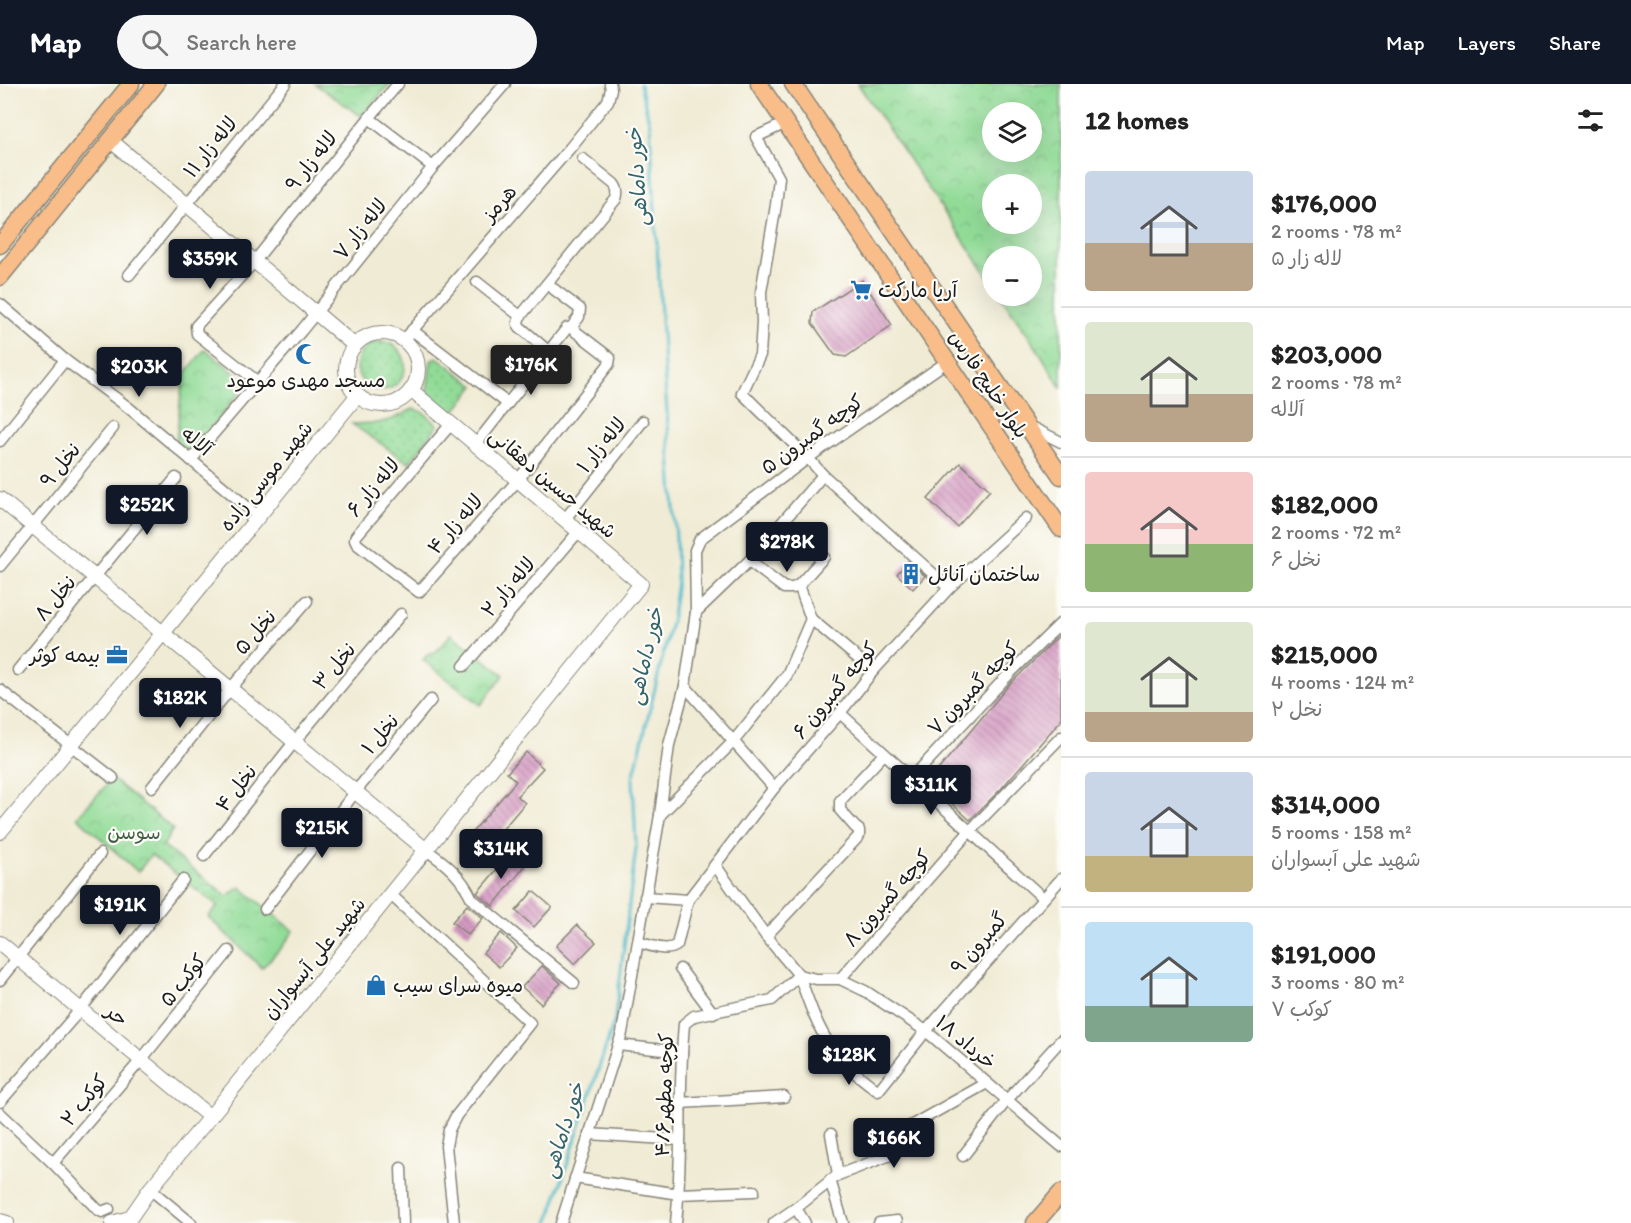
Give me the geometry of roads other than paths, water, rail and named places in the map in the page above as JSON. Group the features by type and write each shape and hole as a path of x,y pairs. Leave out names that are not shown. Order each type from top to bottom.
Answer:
{"main road":[{"path":"0,245 131,84"},
{"path":"0,277 156,84"},
{"name":"بلوار خلیج فارس","path":"759,84 1061,529"},
{"name":"بلوار خلیج فارس","path":"793,84 1061,476"},
{"path":"1035,1223 1061,1193"}],"street":[{"name":"لاله زار ۱۱","path":"129,275 285,84"},
{"name":"لاله زار ۹","path":"258,382 197,334 196,326 254,262 398,84"},
{"name":"لاله زار ۷","path":"191,460 315,314 433,167 505,84"},
{"name":"هرمز","path":"408,335 608,101 610,84"},
{"path":"369,118 433,167"},
{"path":"786,123 756,137 778,178 776,205 761,292 760,355 742,393 823,475 949,588"},
{"path":"110,140 354,345"},
{"path":"548,351 520,327 518,321 520,316 616,199 618,193 614,184 583,159"},
{"path":"477,282 520,316"},
{"path":"476,444 548,351 579,317 580,309 547,284"},
{"name":"آلاله","path":"0,304 65,360 129,408 258,516"},
{"name":"لاله زار ۴","path":"419,592 518,480 609,364 610,358 568,329"},
{"path":"408,335 418,368 417,380 411,390 403,399 392,404 367,403 357,396 349,386 345,374 345,362 358,341 369,334 380,332 408,335 507,404"},
{"path":"0,441 65,360"},
{"name":"کوچه گمبرون ۵","path":"696,612 695,550 699,539 808,458 948,361"},
{"name":"شهید حسین دهقانی","path":"411,390 641,584"},
{"name":"شهید موسی زاده","path":"0,832 357,396"},
{"name":"لاله زار ۱","path":"565,519 642,421"},
{"name":"لاله زار ۶","path":"419,592 357,544 355,540 451,424"},
{"path":"1026,425 1061,442"},
{"name":"نخل ۹","path":"0,566 113,428"},
{"path":"561,1223 622,1034 660,816 669,745 685,686 696,612 749,561 823,475"},
{"name":"نخل ۸","path":"18,669 176,478"},
{"path":"0,498 453,870 467,888 472,899 574,983"},
{"name":"کوچه گمبرون ۶","path":"688,900 774,788 840,713 873,671 949,588 1026,518"},
{"name":"لاله زار ۲","path":"464,666 579,531"},
{"path":"749,561 784,588 793,588 799,585 824,557"},
{"name":"شهید علی آبسواران","path":"112,1223 131,1220 150,1189 641,584"},
{"path":"799,585 811,619 873,671"},
{"name":"نخل ۵","path":"152,787 231,688 307,601"},
{"name":"نخل ۳","path":"295,741 401,614"},
{"path":"660,816 733,742 787,675 811,619"},
{"name":"کوچه گمبرون ۷","path":"912,779 1010,673 1061,623"},
{"path":"685,686 774,788"},
{"path":"0,690 113,778"},
{"name":"نخل ۱","path":"265,909 356,791 431,700"},
{"path":"840,713 1043,898"},
{"name":"کوچه گمبرون ۸","path":"840,979 969,831 1061,737"},
{"name":"نخل ۴","path":"204,856 295,741"},
{"path":"766,936 860,836 859,830 840,810 840,801 884,754"},
{"path":"0,980 100,854"},
{"path":"715,865 766,936 799,975 816,979 840,979"},
{"name":"گمبرون ۹","path":"799,975 816,1021 832,1049 878,1091 926,1031 1061,879"},
{"path":"0,1102 80,1010 183,880"},
{"path":"390,894 531,1023 456,1116 449,1130 446,1146 454,1223"},
{"path":"638,942 673,949 677,945 688,900 645,897"},
{"name":"حر","path":"0,943 210,1117"},
{"name":"کوکب ۵","path":"141,1060 229,951"},
{"path":"680,969 713,1013"},
{"name":"کوچه مطهر۴/۶","path":"676,1223 679,1194 684,1024 694,1016 772,1000 799,975"},
{"name":"خرداد ۱۸","path":"840,979 865,991 926,1031 1061,1146"},
{"path":"963,1156 1007,1100 1061,1040"},
{"path":"618,1045 682,1052"},
{"name":"کوکب ۲","path":"53,1163 141,1060"},
{"path":"774,1223 834,1178 893,1154 889,1138 987,1083"},
{"path":"680,1103 784,1097"},
{"path":"0,1113 97,1209 102,1212 109,1209"},
{"path":"589,1134 680,1140"},
{"path":"831,1134 834,1178 843,1223"},
{"path":"401,1168 403,1223"},
{"path":"575,1178 679,1194 754,1191"},
{"path":"150,1189 191,1223"},
{"path":"796,1208 805,1223"},
{"path":"0,1221 8,1223"},
{"path":"879,1223 897,1221"}],"waterway":[{"name":"خور داماهی","path":"548,1223 615,1019 636,848 633,779 672,618 677,581 650,125 640,84"}],"place":[{"name":"آریا مارکت","path":"861,290"},
{"name":"مسجد مهدی موعود","path":"306,354"},
{"name":"ساختمان آنائل","path":"911,574"},
{"name":"بیمه کوثر","path":"117,655"},
{"name":"میوه سرای سیب","path":"376,985"}],"park label":[{"name":"سوسن","path":"134,832"}]}
